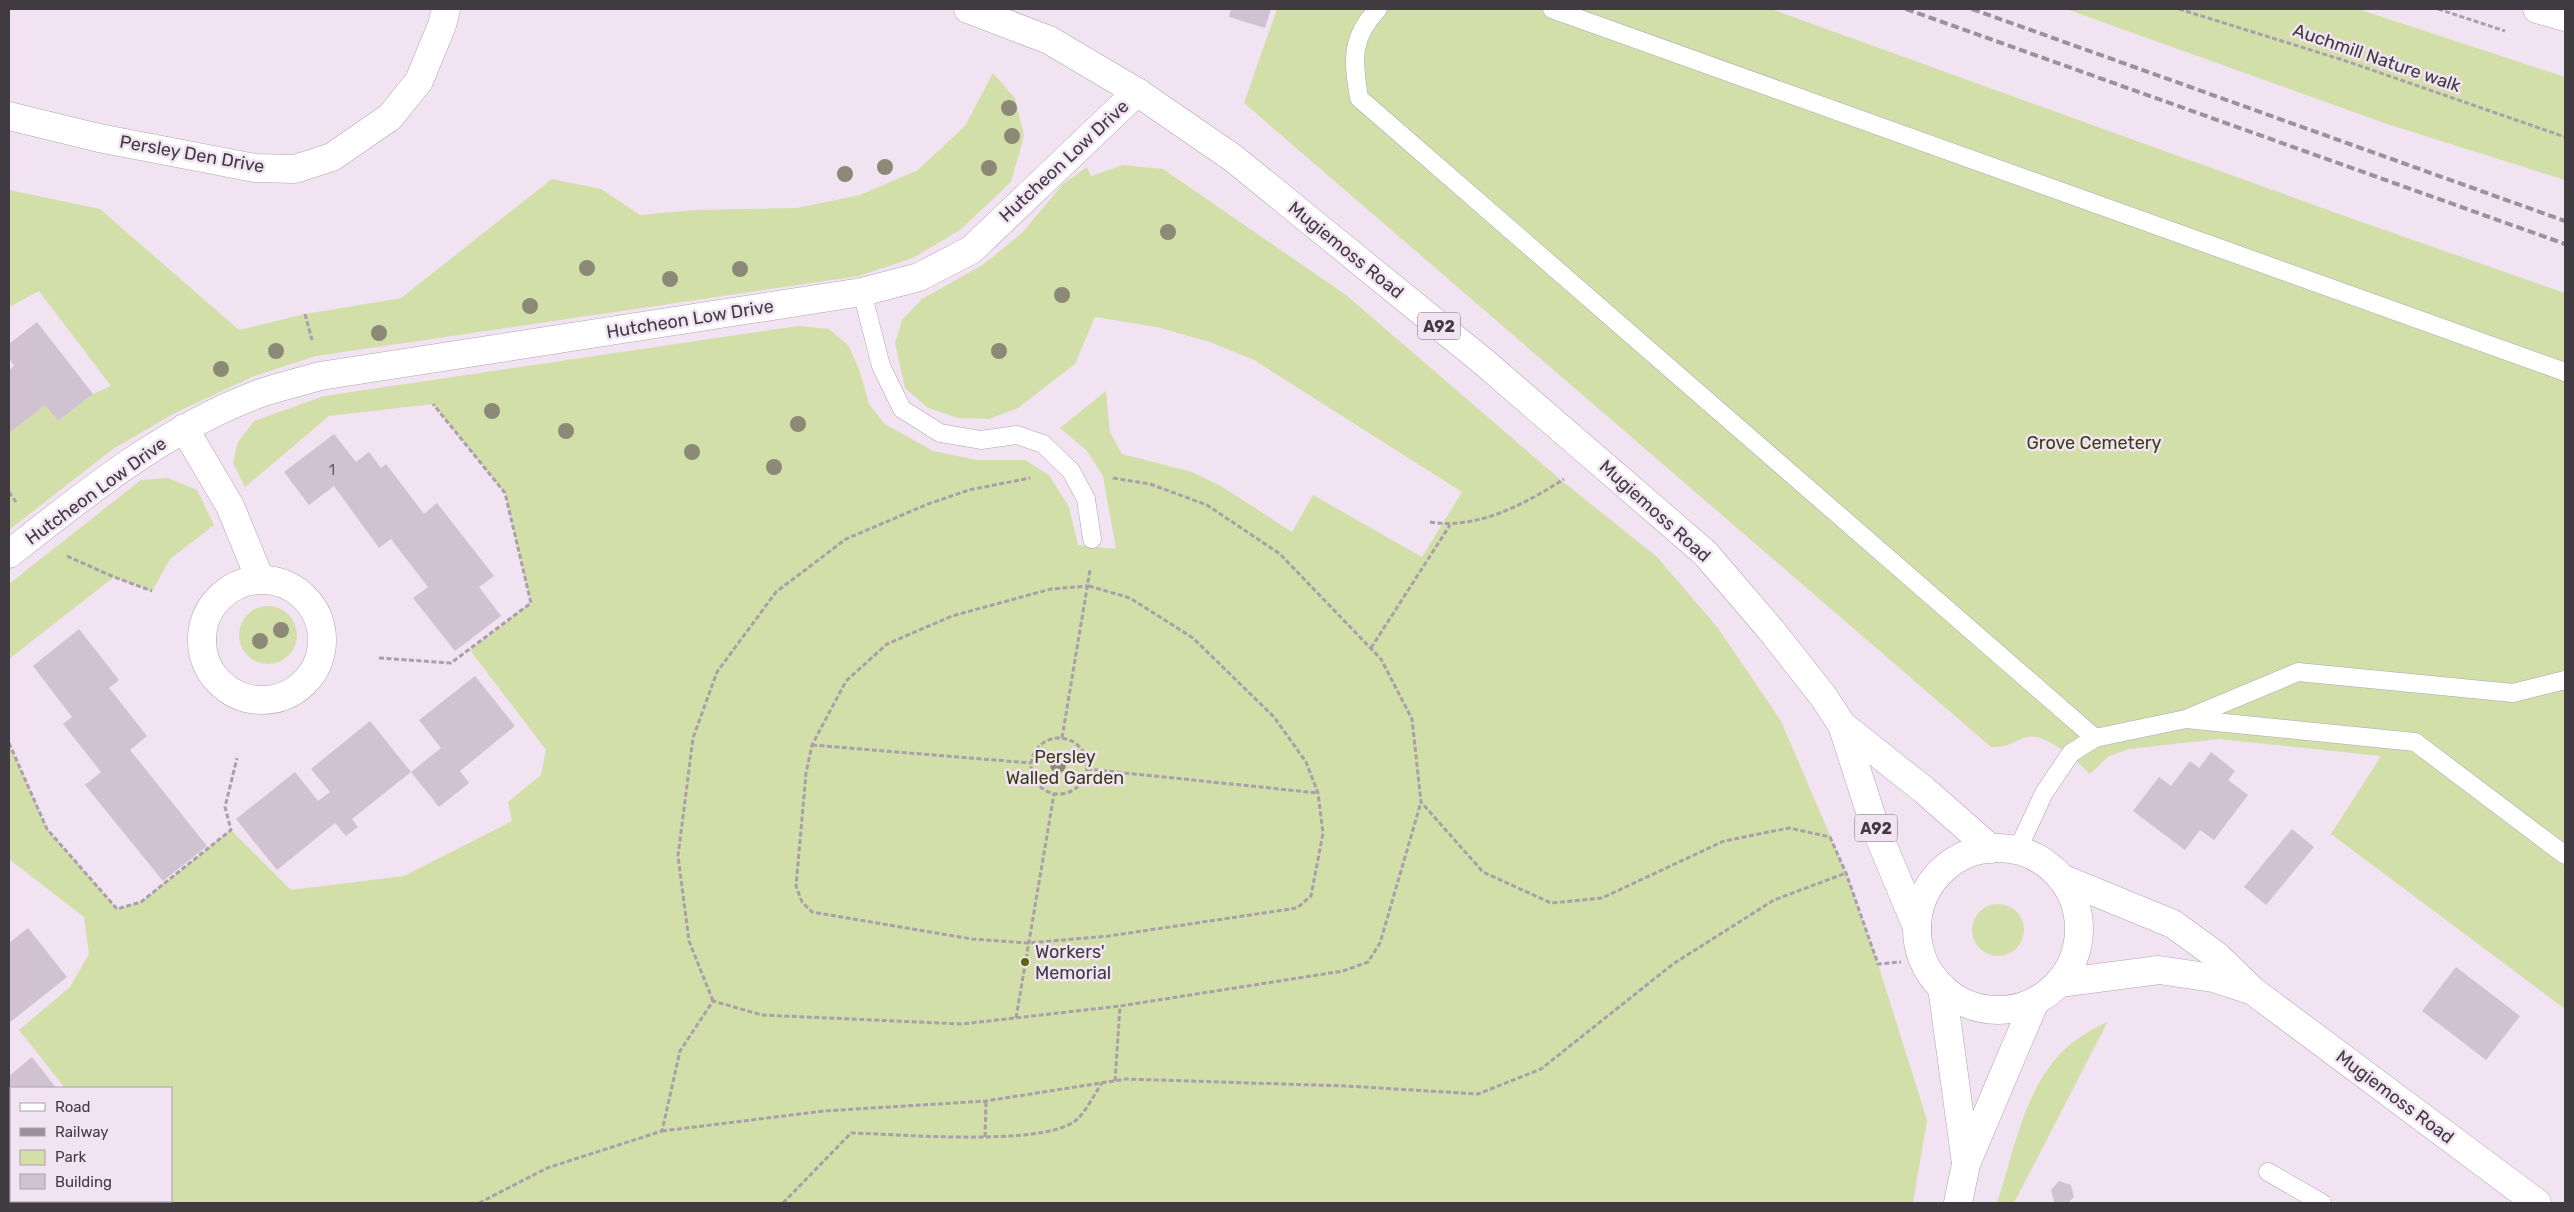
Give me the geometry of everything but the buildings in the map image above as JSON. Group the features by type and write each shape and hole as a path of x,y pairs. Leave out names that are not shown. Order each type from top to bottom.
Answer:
{"street":[{"name":"Persley Den Drive","path":"9,116 99,138 255,168 295,169 332,157 390,117 419,81 442,25 446,9"},
{"name":"Mugiemoss Road","path":"968,9 1049,40 1137,92 1233,158 1485,363 1705,553 1771,630 1823,696 1842,726"},
{"path":"2537,9 2565,17"},
{"name":"Hutcheon Low Drive","path":"9,554 126,464 184,428 258,394 320,376 862,292 919,278 970,250 1137,92"},
{"name":"Hutcheon Low Drive","path":"184,428 230,506 260,579"},
{"path":"260,579 280,582 297,591 311,605 320,623 322,644 318,662 307,680 292,692 273,699 253,700 234,694 218,682 207,666 201,647 202,626 210,608 223,593 240,584 260,579"},
{"name":"A92","path":"1842,726 2004,850"},
{"name":"A92","path":"1842,726 1875,826 1917,927 1924,960 1931,975 1942,987 1958,999 1977,1007 1996,1010 2016,1008 2035,1001 2059,983 2073,959 2079,931 2075,903 2061,878 2050,867 2034,857 2004,850 1966,855 1944,869 1928,890 1918,914 1917,927"},
{"name":"Mugiemoss Road","path":"2061,878 2173,924 2217,956 2253,991 2536,1203"},
{"name":"Mugiemoss Road","path":"2059,983 2159,970 2213,978 2253,991"},
{"name":"A92","path":"1942,987 1966,1164"},
{"name":"A92","path":"1958,1203 1966,1164 2035,1001"}],"lane":[{"path":"1378,9 1364,23 1353,60 1359,98 2095,738"},
{"path":"1552,9 2565,372"},
{"path":"862,292 881,366 902,409 940,433 981,440 1017,435 1043,444 1071,471 1086,499 1092,539"},
{"path":"2004,850 2071,753 2095,738 2186,719 2298,672 2513,692 2565,680"},
{"path":"2186,719 2415,742 2565,855"},
{"path":"2268,1172 2322,1203"}],"path":[{"name":"Auchmill Nature walk","path":"2179,9 2346,61 2565,137"},
{"path":"2438,9 2509,32"},
{"path":"379,658 451,663 532,603 505,493 433,404"},
{"path":"1430,522 1450,526 1514,508 1562,480 1594,458"},
{"path":"1071,471 1150,484 1207,505 1280,554 1381,659 1412,719 1421,802 1380,943 1368,962 1344,971 1120,1006 962,1024 762,1015 713,1001 689,941 678,856 693,738 717,672 776,592 846,540 928,504 969,490 1071,471"},
{"path":"1370,648 1450,526"},
{"path":"1062,738 1089,586 1092,539"},
{"path":"1089,586 1130,598 1193,638 1274,717 1306,762 1318,793 1323,833 1312,896 1297,908 1109,936 1028,943 972,939 812,912 802,902 796,886 806,773 812,745 846,681 887,644 952,616 1052,589 1089,586"},
{"path":"1062,738 1076,743 1085,754 1087,769 1084,780 1076,789 1066,793 1054,794 1036,783 1031,763 1036,750 1047,740 1062,738"},
{"path":"9,743 47,829 117,909 141,902 231,830 225,807 237,758"},
{"path":"812,745 1031,763"},
{"path":"1087,769 1318,793"},
{"path":"1016,1018 1054,794"},
{"path":"1421,802 1483,872 1551,903 1602,898 1724,841 1789,828 1830,837 1846,873 1878,964 1924,960"},
{"path":"479,1203 547,1168 662,1131 824,1110 986,1101 1126,1079 1346,1086 1478,1094 1541,1069 1673,964 1774,900 1846,873"},
{"path":"662,1131 680,1051 713,1001"},
{"path":"1115,1081 1120,1006"},
{"path":"784,1203 851,1133 985,1137 1044,1132 1076,1121 1102,1083"},
{"path":"985,1137 986,1101"}],"green space":[{"name":"Grove Cemetery","path":"1277,9 1771,9 2353,219 2565,293 2565,1009 2331,834 2381,756 2219,739 2129,749 2109,756 2090,774 2061,749 2043,739 2028,737 2007,745 1991,747 1244,103"},
{"path":"2066,9 2358,9 2565,77 2565,180 2387,124"},
{"path":"993,73 1015,98 1024,136 1011,182 960,230 913,258 859,276 316,356 252,377 175,413 113,449 9,530 9,433 45,405 58,421 93,394 111,386 39,291 9,307 9,190 100,209 239,330 305,314 401,298 552,179 601,189 640,215 696,210 797,208 860,195 918,170 965,126"},
{"name":"Persley Walled Garden","path":"1123,165 1163,169 1346,295 1562,481 1657,557 1718,628 1781,721 1846,873 1878,964 1927,1120 1913,1203 58,1203 172,1202 172,1087 64,1087 19,1030 70,987 89,954 84,917 9,859 9,743 47,829 117,909 141,902 231,830 291,890 404,876 512,821 508,802 541,775 546,750 470,650 531,603 505,493 433,404 329,416 245,487 233,463 238,442 254,421 324,396 798,326 829,329 849,346 860,372 869,404 885,424 933,451 977,460 1025,460 1049,475 1069,507 1078,545 1116,549 1103,476 1087,451 1060,428 1106,391 1110,432 1122,454 1192,472 1221,486 1292,532 1313,495 1422,557 1462,492 1254,360 1210,342 1157,327 1095,317 1075,364 1018,408 989,419 958,418 928,408 905,388 895,343 902,320 922,299 984,264 1022,233 1063,184 1087,167 1091,176"},
{"path":"168,478 197,490 214,525 170,559 152,591 114,577 9,659 9,584 141,480"},
{"path":"262,606 274,606 289,614 297,629 297,641 289,656 274,664 262,664 247,656 239,641 239,629 247,614"},
{"path":"1998,904 2012,908 2020,916 2024,930 2020,944 2012,952 1998,956 1984,952 1976,944 1972,930 1976,916 1984,908"},
{"path":"2108,1021 2014,1203 1997,1203 2020,1126 2036,1089 2046,1072 2069,1045"}],"railway":[{"path":"1906,9 2565,244"},
{"path":"1972,9 2565,221"}],"place":[{"name":"Workers' Memorial","path":"1025,962"}]}
